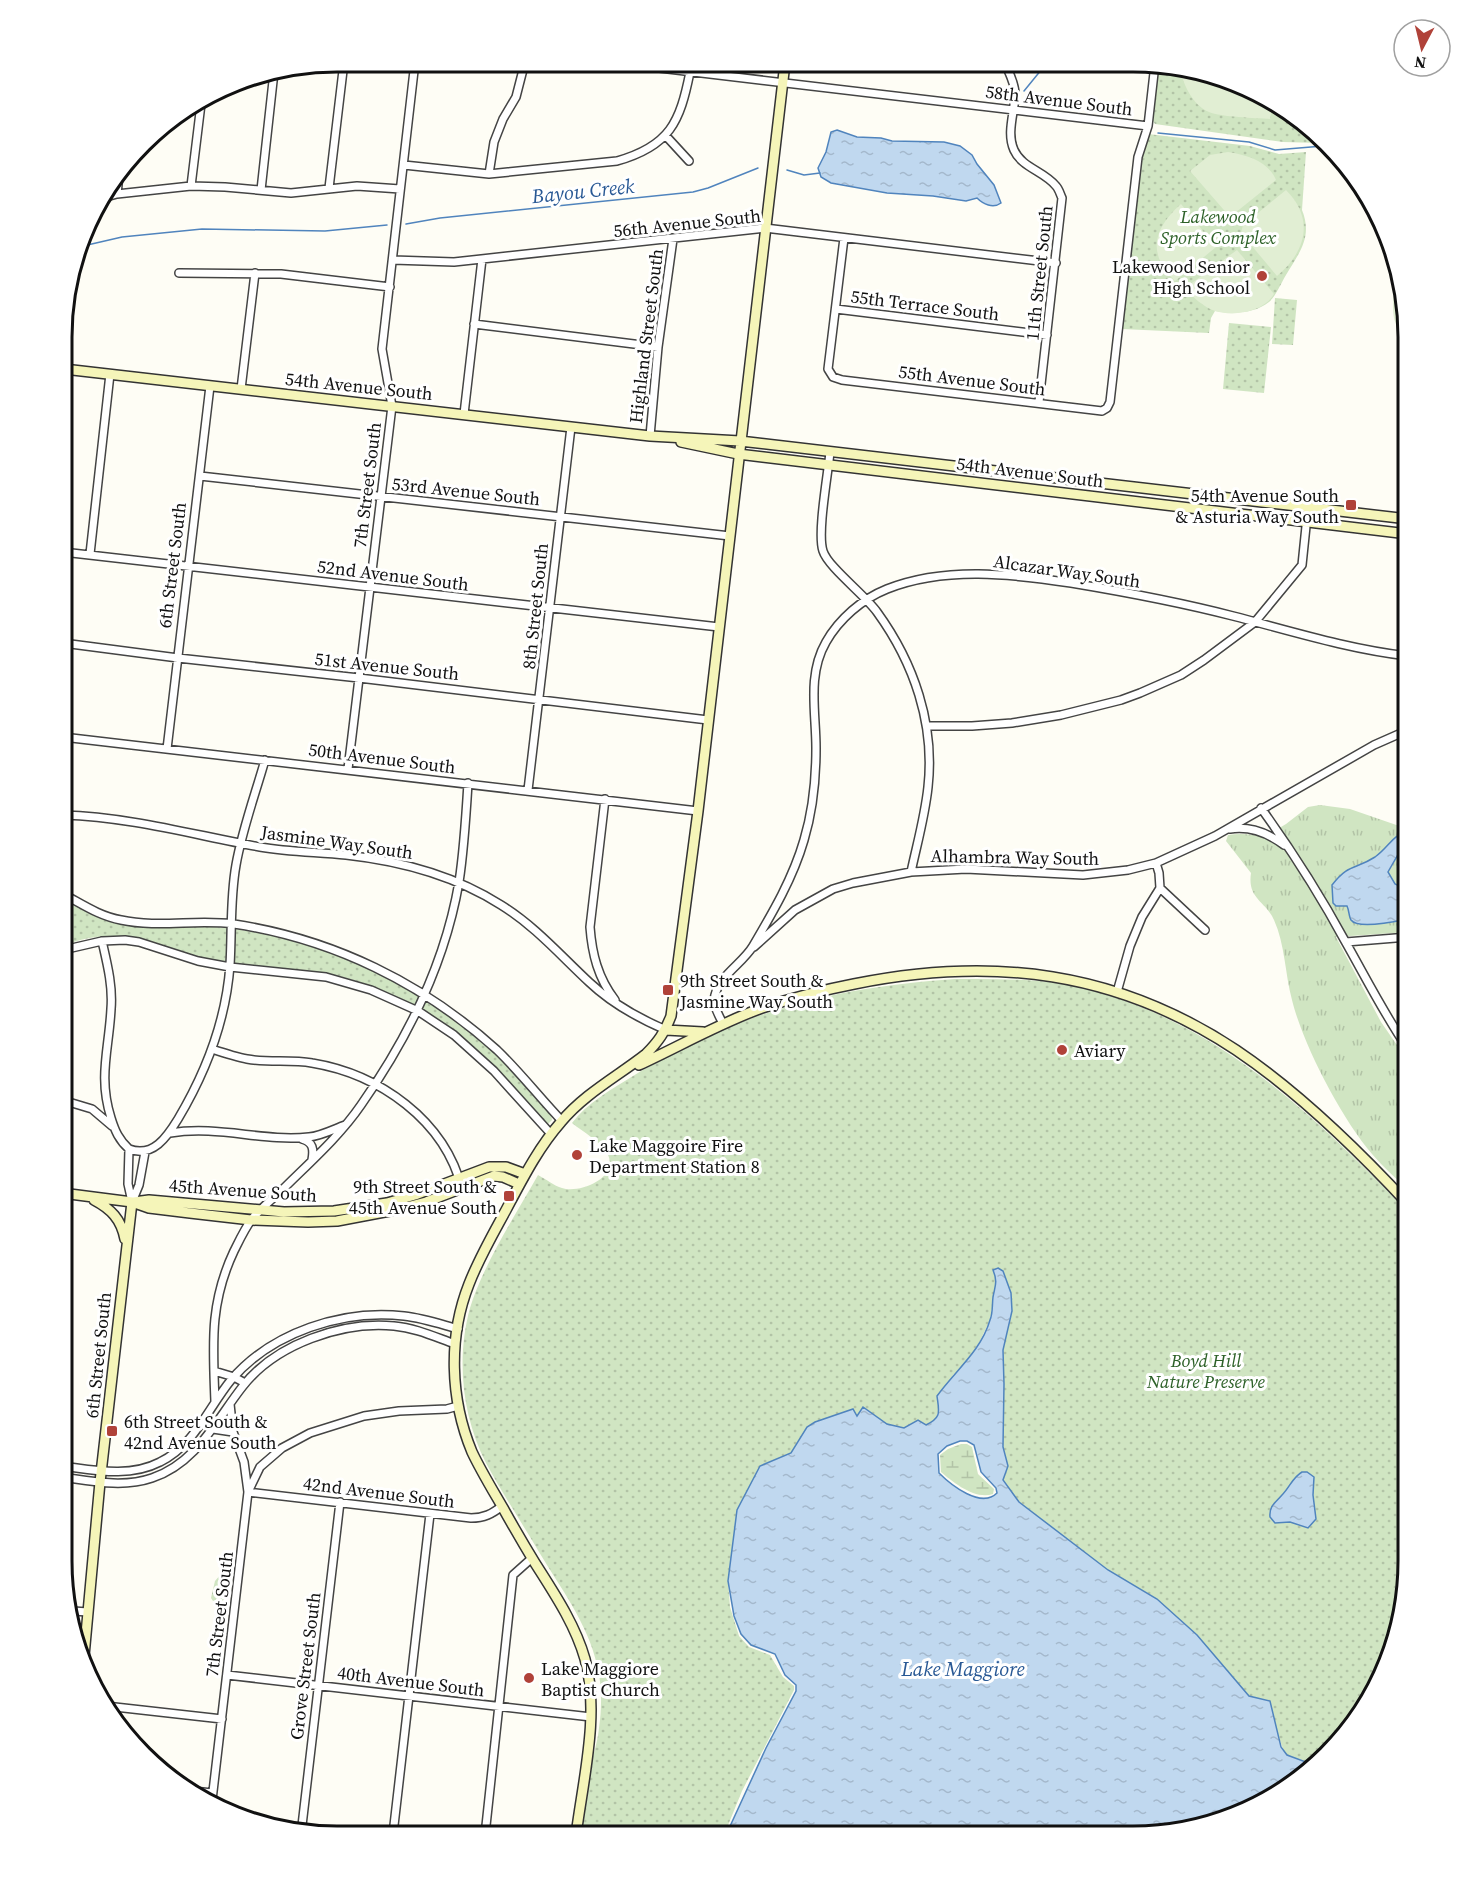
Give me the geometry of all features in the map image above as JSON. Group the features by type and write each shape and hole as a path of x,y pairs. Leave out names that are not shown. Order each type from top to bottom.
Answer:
{"street":[{"path":"329,188 343,72"},
{"name":"7th Street South","path":"348,769 392,406 382,349 414,72"},
{"path":"489,174 494,142 503,119 516,97 522,72"},
{"path":"404,165 489,174 617,161 635,156 666,136 684,103 690,72"},
{"name":"58th Avenue South","path":"690,72 1148,126"},
{"path":"577,1826 591,1717 588,1676 578,1638 568,1616 532,1558 473,1453 458,1406 454,1371 455,1344 469,1284 519,1184 551,1134 562,1120 586,1098 646,1054 666,1030 671,1016 698,810 784,72"},
{"name":"11th Street South","path":"1009,72 1013,82 1014,110 1011,134 1013,148 1025,163 1056,186 1062,198 1039,402"},
{"path":"1148,126 1154,73"},
{"path":"261,190 273,80"},
{"path":"191,186 200,111"},
{"name":"55th Avenue South","path":"836,309 828,369 833,377 842,380 1102,411 1110,402 1138,157 1148,126"},
{"path":"666,136 689,161"},
{"path":"117,189 117,194 191,186 291,192 357,186 400,189"},
{"name":"56th Avenue South","path":"393,260 454,262 765,228 1056,263"},
{"path":"836,309 844,238"},
{"name":"Highland Street South","path":"650,436 658,347 673,239"},
{"path":"464,414 482,259"},
{"path":"179,273 255,273 390,287"},
{"path":"241,389 255,273"},
{"name":"55th Terrace South","path":"836,309 1047,335"},
{"path":"474,324 658,347"},
{"name":"54th Avenue South","path":"72,370 650,436 740,441 1398,518"},
{"path":"90,555 110,374"},
{"name":"6th Street South","path":"167,749 210,386"},
{"name":"8th Street South","path":"528,790 571,427"},
{"name":"54th Avenue South","path":"650,436 738,454 1398,533"},
{"path":"830,452 821,532 823,552 828,561 868,599 899,645 917,688 927,726 928,785 911,872"},
{"name":"53rd Avenue South","path":"200,476 730,536"},
{"path":"1100,497 1102,483"},
{"path":"927,726 1012,723 1060,715 1121,700 1180,675 1256,622 1302,566 1308,507"},
{"name":"52nd Avenue South","path":"72,553 719,627"},
{"name":"Alcazar Way South","path":"723,1024 717,1011 715,995 724,978 752,948 789,884 809,823 815,768 812,693 819,659 825,644 849,613 886,589 940,576 1012,575 1138,595 1256,622 1335,644 1398,654"},
{"name":"51st Avenue South","path":"72,644 708,720"},
{"name":"Alhambra Way South","path":"752,948 795,910 833,890 853,884 911,872 966,869 1083,875 1128,870 1155,863 1225,830 1374,745 1398,734"},
{"name":"50th Avenue South","path":"72,738 698,810"},
{"path":"102,941 111,983 104,1083 114,1128 119,1137 129,1149 145,1152 154,1149 170,1132 194,1091 212,1049 223,1012 230,967 236,867 265,760"},
{"path":"215,1402 214,1318 220,1286 228,1263 251,1220 346,1124 376,1083 426,995 443,947 459,882 468,783"},
{"path":"605,799 590,927 594,957 599,973 607,989 619,1004"},
{"path":"1261,808 1303,867 1370,989 1398,1033"},
{"name":"Jasmine Way South","path":"72,816 124,819 287,851 376,859 421,869 459,882 500,904 523,920 544,937 590,983 631,1014 666,1030"},
{"path":"1225,830 1245,828 1266,833 1291,850"},
{"path":"1117,992 1130,946 1142,917 1160,888 1159,873 1155,863"},
{"path":"1160,888 1205,930"},
{"path":"72,899 99,914 120,920 231,924 264,930 328,948 396,978 449,1010 498,1052 562,1120"},
{"path":"1346,942 1398,938"},
{"path":"72,948 102,941 125,940 230,967 326,977 371,990 418,1011 475,1053 551,1134"},
{"path":"623,1072 723,1024 804,995 873,980 926,973 1001,970 1043,974 1139,999 1189,1022 1237,1050 1287,1089 1358,1152 1398,1194"},
{"path":"666,1030 708,1032"},
{"path":"212,1049 247,1059 294,1061 332,1067 376,1083 395,1096 427,1125 445,1149 460,1184"},
{"path":"72,1103 92,1109 114,1128"},
{"path":"170,1132 192,1129 312,1137 346,1124"},
{"path":"293,1137 311,1143 312,1160"},
{"name":"6th Street South","path":"129,1149 128,1184 132,1202"},
{"name":"6th Street South","path":"85,1643 101,1470 126,1247 132,1202 145,1152"},
{"name":"45th Avenue South","path":"72,1194 132,1202 149,1208 251,1220 291,1222 346,1219 395,1210 460,1184 483,1169 498,1166 525,1174"},
{"name":"45th Avenue South","path":"132,1202 149,1200 311,1212 360,1208 494,1176 519,1184"},
{"path":"87,1196 108,1208 121,1223 126,1247"},
{"path":"72,1467 129,1471 145,1468 167,1458 186,1444 196,1432 234,1377 263,1351 301,1331 339,1319 369,1316 404,1316 458,1329"},
{"path":"72,1478 100,1482 134,1482 153,1478 176,1466 193,1454 245,1383 256,1372 285,1351 324,1335 354,1328 393,1326 415,1330 455,1344"},
{"path":"214,1371 245,1383"},
{"name":"7th Street South","path":"212,1794 248,1492 244,1462 233,1432 230,1404"},
{"path":"248,1492 260,1467 282,1448 310,1432 364,1416 399,1411 447,1409 458,1406"},
{"path":"213,1429 233,1432"},
{"name":"42nd Avenue South","path":"248,1492 482,1518 493,1514 502,1506"},
{"name":"Grove Street South","path":"302,1824 340,1502"},
{"path":"394,1826 430,1514"},
{"path":"486,1826 513,1575 532,1558"},
{"path":"77,1611 88,1612"},
{"name":"40th Avenue South","path":"227,1675 591,1717"},
{"path":"117,1707 222,1719"}],"green space":[{"path":"1158,73 1167,74 1218,86 1250,99 1280,117 1313,143 1283,142 1155,124 1153,121"},
{"path":"1182,76 1201,81 1250,99 1271,112 1270,119 1209,112 1193,99"},
{"name":"Lakewood Sports Complex","path":"1148,134 1250,146 1279,154 1306,152 1302,210 1306,228 1300,252 1269,302 1257,309 1243,312 1215,311 1211,318 1209,333 1122,329 1141,157"},
{"path":"1228,152 1256,160 1268,168 1276,180 1230,217 1190,171 1210,155"},
{"path":"1286,190 1301,212 1304,224 1303,235 1295,257 1277,276 1241,233 1243,225"},
{"path":"1181,204 1216,247 1175,281 1160,261 1157,241 1165,222"},
{"path":"1237,250 1274,294 1263,305 1248,312 1215,311 1198,301 1185,288"},
{"path":"1394,292 1397,328 1393,313"},
{"path":"1275,298 1297,300 1293,345 1272,344"},
{"path":"1229,323 1271,327 1264,393 1223,389"},
{"path":"1320,805 1350,809 1398,826 1398,933 1336,937 1381,1022 1398,1047 1398,1180 1360,1139 1325,1081 1297,1018 1278,929 1271,914 1254,894 1251,873 1226,841 1228,835 1232,834 1264,837 1308,807"},
{"path":"72,902 95,915 116,922 247,931 315,947 347,959 409,989 465,1029 500,1058 551,1114 552,1120 548,1124 545,1123 498,1070 467,1041 435,1017 382,990 325,973 226,963 121,937 103,936 72,943"},
{"name":"Boyd Hill Nature Preserve","path":"955,979 1051,982 1082,988 1131,1003 1177,1023 1220,1048 1261,1076 1337,1141 1398,1202 1398,1561 1393,1613 1378,1662 1353,1708 1332,1736 1306,1762 1289,1756 1279,1739 1269,1701 1249,1696 1197,1635 1157,1599 1108,1570 1019,1502 1002,1479 1008,1466 1003,1447 1003,1350 1012,1311 1011,1293 1003,1271 993,1271 997,1280 990,1320 964,1367 953,1375 935,1420 926,1425 918,1421 904,1428 886,1424 863,1407 857,1417 807,1427 791,1453 760,1467 737,1510 728,1581 730,1607 739,1636 749,1647 770,1655 783,1677 794,1686 794,1690 742,1791 728,1826 582,1826 585,1790 600,1720 599,1672 593,1650 580,1620 492,1474 471,1426 464,1387 463,1347 470,1308 476,1292 501,1240 538,1175 556,1186 570,1189 588,1186 604,1176 610,1162 607,1153 596,1141 572,1123 592,1103 672,1054 749,1019 828,996 911,983"},
{"path":"961,1444 972,1447 978,1474 994,1489 993,1494 972,1493 941,1472 940,1455"},
{"path":"221,1574 228,1575 229,1580 224,1600 213,1601 211,1598 215,1581"}],"water":[{"path":"837,130 857,137 892,141 944,142 960,146 972,155 994,185 1001,203 991,206 977,198 966,201 887,193 831,183 821,177 818,168 826,152 831,132"},
{"path":"1398,835 1398,854 1388,872 1398,885 1398,921 1378,924 1355,923 1350,919 1347,906 1336,906 1333,903 1332,885 1343,873 1375,857"},
{"name":"Lake Maggiore","path":"998,1268 1003,1271 1011,1293 1012,1311 1003,1350 1003,1447 1008,1466 1003,1480 1019,1502 1108,1570 1157,1599 1197,1635 1249,1696 1270,1701 1281,1747 1287,1755 1306,1762 1250,1799 1218,1812 1167,1824 1133,1826 730,1826 766,1748 796,1691 796,1685 785,1675 775,1654 751,1645 741,1634 734,1616 728,1581 737,1510 760,1466 791,1453 807,1427 815,1422 853,1409 857,1416 863,1407 887,1424 904,1428 918,1420 926,1425 935,1419 939,1410 937,1396 974,1351 986,1331 992,1315 995,1278 993,1270","holes":["960,1441 967,1441 974,1445 981,1472 996,1488 997,1493 990,1497 983,1498 966,1494 939,1473 938,1454 947,1446"]},
{"path":"1302,1472 1307,1472 1314,1477 1313,1495 1316,1519 1308,1528 1290,1522 1275,1523 1270,1517 1272,1507"}],"waterway":[{"name":"Bayou Creek","path":"1024,91 1039,72"},
{"path":"1158,133 1249,142 1275,150 1317,147"},
{"name":"Bayou Creek","path":"406,224 440,218 693,192 758,168"},
{"name":"Bayou Creek","path":"787,170 804,175 820,173"},
{"name":"Bayou Creek","path":"89,245 122,237 202,229 325,231 387,225"}],"place":[{"name":"Lakewood Senior High School","path":"1262,276"},
{"name":"54th Avenue South & Asturia Way South","path":"1351,505"},
{"name":"9th Street South & Jasmine Way South","path":"668,990"},
{"name":"Aviary","path":"1062,1050"},
{"name":"Lake Maggoire Fire Department Station 8","path":"577,1155"},
{"name":"9th Street South & 45th Avenue South","path":"509,1196"},
{"name":"6th Street South & 42nd Avenue South","path":"112,1431"},
{"name":"Lake Maggiore Baptist Church","path":"529,1678"}]}
